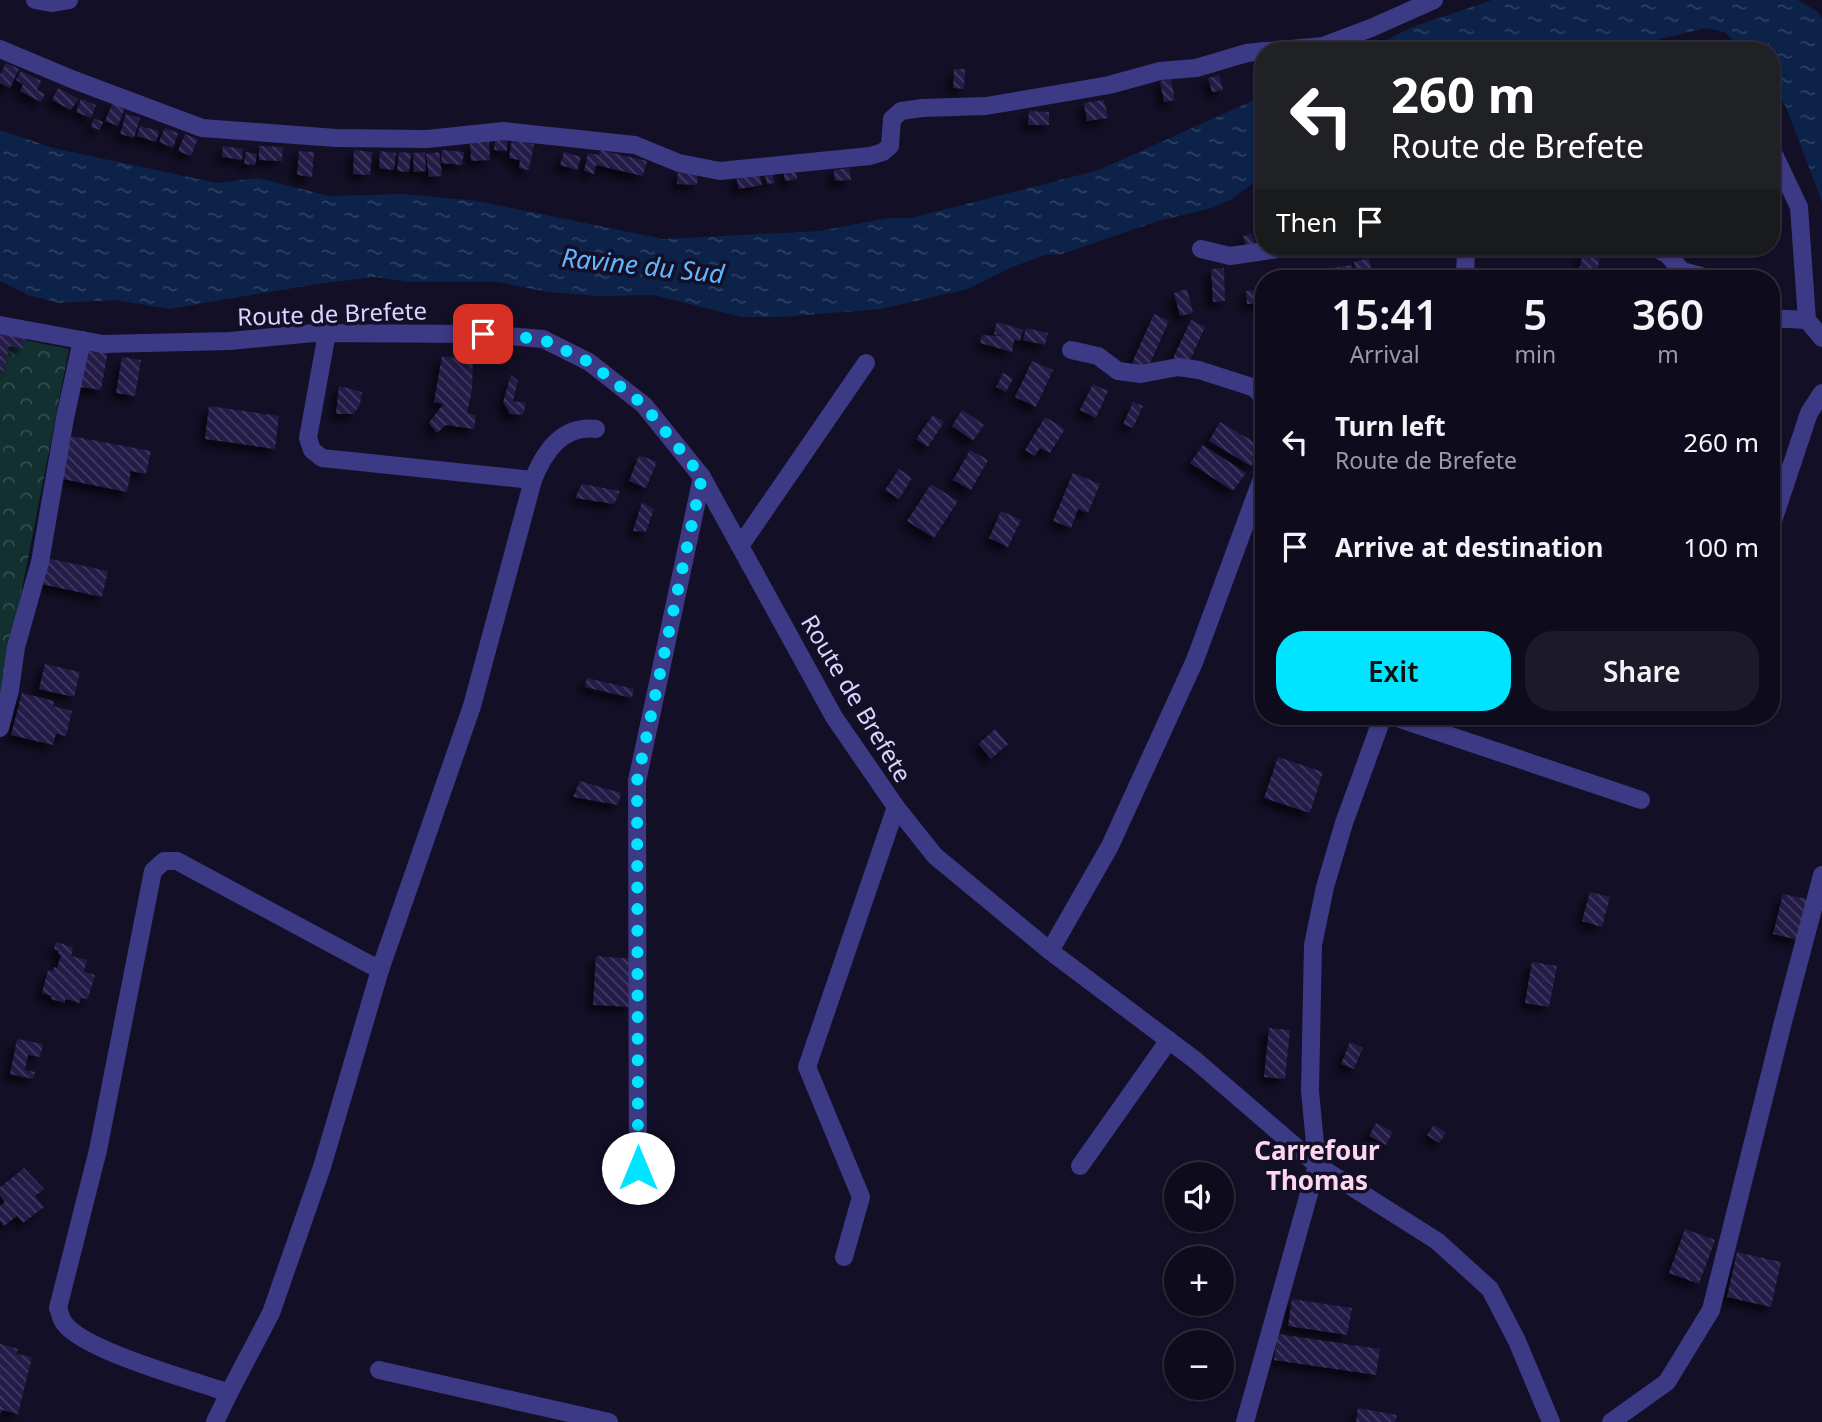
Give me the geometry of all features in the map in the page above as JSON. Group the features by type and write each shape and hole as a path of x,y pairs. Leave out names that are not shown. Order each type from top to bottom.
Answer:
{"street":[{"path":"35,0 51,3 69,0"},
{"path":"1333,42 1434,0"},
{"path":"0,49 202,128 336,138 426,139 503,131 635,145 679,163 720,171 870,156 883,152 890,146 889,130 892,119 901,111 922,107 986,106 1109,85 1160,71 1196,68 1255,52"},
{"path":"1780,167 1799,207 1808,320 1822,338"},
{"path":"1201,248 1230,256 1255,252"},
{"path":"1669,256 1681,270"},
{"path":"1780,318 1808,320"},
{"name":"Route de Brefete","path":"0,325 103,344 230,341 327,333 483,334 542,339 589,362 644,405 702,477 834,717 896,807 935,856 1050,950 1169,1040 1318,1165 1437,1241 1490,1289 1517,1341 1551,1422"},
{"path":"327,333 308,438 312,450 322,458 533,480"},
{"path":"0,728 10,690 16,647 40,562 65,418 82,340"},
{"path":"1071,350 1098,356 1118,371 1141,374 1178,366 1255,388"},
{"path":"740,546 866,363"},
{"path":"1780,500 1809,413 1822,393"},
{"path":"215,1422 271,1313 322,1167 380,970 472,706 533,480 542,458 552,446 565,436 584,428 596,429"},
{"path":"638,1196 637,781 702,477"},
{"path":"1050,950 1110,846 1195,660 1255,497"},
{"path":"1245,1422 1318,1165 1310,1091 1313,945 1325,887 1344,823 1380,725"},
{"path":"1418,725 1641,800"},
{"path":"844,1257 861,1197 807,1067 896,807"},
{"path":"229,1393 99,1348 64,1323 58,1308 98,1150 153,871 164,861 177,861 380,970"},
{"path":"1611,1422 1667,1382 1711,1310 1822,875"},
{"path":"1080,1166 1169,1040"},
{"path":"379,1370 609,1422"}],"green space":[{"path":"0,335 69,349 1,696 0,696"}],"water":[{"path":"1492,0 1798,0 1818,12 1822,18 1822,202 1780,97 1780,42 1736,42 1724,32 1706,28 1648,42 1383,42 1410,28"},
{"name":"Ravine du Sud","path":"1255,100 1255,182 1230,200 1212,208 1158,221 1062,254 1046,255 1012,267 968,289 881,309 781,317 742,317 653,295 599,296 548,292 497,282 408,282 376,277 169,309 115,300 60,303 28,295 0,281 0,130 53,148 217,183 258,178 329,196 404,194 477,201 663,239 819,231 888,218 911,218 1099,170"}],"building":[{"path":"6,63 19,69 10,88 0,83 0,75"},
{"path":"954,69 965,69 964,89 953,88"},
{"path":"21,71 41,81 37,90 45,94 41,102 20,91 23,84 16,80"},
{"path":"1219,75 1223,90 1212,92 1208,78"},
{"path":"1171,79 1175,100 1164,102 1160,81"},
{"path":"58,88 78,99 71,110 52,100"},
{"path":"81,99 96,105 91,118 76,112"},
{"path":"1104,100 1108,118 1087,121 1084,103"},
{"path":"113,102 125,107 118,126 105,121"},
{"path":"1029,111 1049,112 1049,125 1028,125"},
{"path":"126,114 140,118 134,138 120,134"},
{"path":"94,118 103,122 100,130 91,127"},
{"path":"140,126 159,131 156,142 137,136"},
{"path":"165,128 178,133 173,148 159,142"},
{"path":"185,134 198,139 191,156 178,151"},
{"path":"495,139 507,140 507,151 494,150"},
{"path":"512,140 534,144 529,170 519,168 520,160 509,158"},
{"path":"489,141 490,160 471,161 470,142"},
{"path":"223,146 243,149 242,160 222,157"},
{"path":"259,146 283,147 282,161 259,160"},
{"path":"354,150 372,152 370,175 353,174"},
{"path":"442,150 464,152 462,165 441,163"},
{"path":"600,150 647,161 643,176 596,165 594,174 584,171 588,153 599,155"},
{"path":"299,151 314,152 312,177 297,175"},
{"path":"380,151 396,153 394,170 379,168"},
{"path":"246,152 257,154 255,165 244,164"},
{"path":"399,152 411,153 409,172 397,171"},
{"path":"425,152 426,171 414,172 413,153"},
{"path":"439,152 442,176 429,177 426,154"},
{"path":"564,152 581,157 577,170 560,165"},
{"path":"795,166 797,179 785,181 783,168"},
{"path":"849,168 851,180 835,181 834,170"},
{"path":"678,171 698,172 697,185 677,184"},
{"path":"759,172 762,185 739,189 736,176"},
{"path":"772,173 775,183 767,184 765,175"},
{"path":"1251,234 1255,243 1246,246 1243,236"},
{"path":"1582,256 1600,258 1597,270 1579,270"},
{"path":"1369,258 1371,270 1356,270 1354,262"},
{"path":"1352,265 1353,270 1331,270"},
{"path":"1224,268 1225,301 1213,302 1211,269"},
{"path":"1187,289 1193,313 1180,316 1174,293"},
{"path":"1255,290 1255,304 1247,304 1246,291"},
{"path":"1154,314 1169,321 1147,370 1132,363"},
{"path":"1191,320 1205,327 1188,365 1173,358"},
{"path":"997,322 1023,330 1020,341 1014,340 1012,352 980,343 982,335 1002,336 994,334"},
{"path":"0,328 26,333 23,349 9,346 4,371 0,370"},
{"path":"1026,328 1048,333 1045,345 1023,340"},
{"path":"81,341 109,345 101,390 74,386"},
{"path":"442,356 473,361 472,390 467,413 476,415 474,429 446,425 437,433 429,423 443,404 434,402"},
{"path":"122,357 141,360 135,396 116,393"},
{"path":"1032,361 1053,370 1036,407 1015,397"},
{"path":"1003,373 1013,378 1006,392 996,387"},
{"path":"511,375 518,381 513,401 526,403 523,415 510,414 503,402"},
{"path":"1093,384 1108,391 1096,418 1080,410"},
{"path":"339,386 362,392 360,404 354,414 336,414"},
{"path":"1133,402 1143,406 1133,428 1123,424"},
{"path":"209,406 279,416 275,449 205,439"},
{"path":"962,410 984,425 973,441 952,426"},
{"path":"933,415 944,422 928,447 916,439"},
{"path":"1045,417 1065,429 1050,453 1040,448 1035,456 1025,450"},
{"path":"1220,422 1255,442 1255,460 1251,466 1209,441"},
{"path":"71,436 151,451 146,474 131,471 127,492 63,479"},
{"path":"1203,445 1246,473 1233,491 1190,463"},
{"path":"970,450 988,460 971,490 953,480"},
{"path":"639,455 657,462 646,488 629,481"},
{"path":"899,469 912,478 899,499 885,490"},
{"path":"1073,473 1100,484 1088,513 1078,509 1071,528 1053,521"},
{"path":"582,484 620,491 614,504 575,498"},
{"path":"931,484 958,501 934,538 907,521"},
{"path":"642,502 654,509 646,532 633,531"},
{"path":"1001,511 1021,520 1008,547 989,538"},
{"path":"46,558 108,571 102,597 41,584"},
{"path":"45,664 80,672 74,697 39,689"},
{"path":"587,678 634,689 632,698 585,687"},
{"path":"22,693 54,701 53,706 72,711 66,736 56,734 53,745 11,735"},
{"path":"995,729 1008,744 991,759 978,744"},
{"path":"1278,757 1323,772 1310,813 1264,798"},
{"path":"580,781 621,793 618,805 573,797"},
{"path":"1590,892 1610,897 1602,927 1582,921"},
{"path":"1783,894 1807,899 1798,940 1773,934"},
{"path":"56,942 73,947 71,956 87,960 84,972 95,975 88,999 81,998 80,1003 65,999 65,1003 42,993 48,970 57,968 61,955 54,949"},
{"path":"596,956 634,959 631,1007 593,1005"},
{"path":"1532,962 1557,966 1549,1007 1525,1003"},
{"path":"1269,1028 1290,1030 1285,1079 1264,1077"},
{"path":"17,1039 43,1044 40,1057 28,1055 25,1070 35,1072 33,1079 10,1074"},
{"path":"1350,1042 1363,1048 1354,1069 1341,1064"},
{"path":"1376,1123 1393,1132 1386,1145 1369,1136"},
{"path":"1434,1125 1446,1133 1439,1143 1427,1135"},
{"path":"24,1168 44,1189 35,1196 44,1207 23,1223 17,1216 4,1226 0,1221 0,1206 5,1202 0,1195 0,1187"},
{"path":"1685,1229 1715,1240 1699,1284 1669,1273"},
{"path":"1737,1252 1781,1262 1771,1307 1727,1297"},
{"path":"1292,1299 1352,1308 1347,1335 1288,1326"},
{"path":"1278,1334 1380,1349 1376,1375 1274,1360"},
{"path":"0,1344 18,1349 16,1354 32,1357 18,1414 2,1410 0,1415"},
{"path":"1358,1408 1397,1415 1395,1422 1356,1422"}],"district":[{"name":"Carrefour Thomas","path":"1317,1165"}],"route":[{"path":"483,334 542,339 589,362 644,405 702,477 637,781 638,1168"}]}
